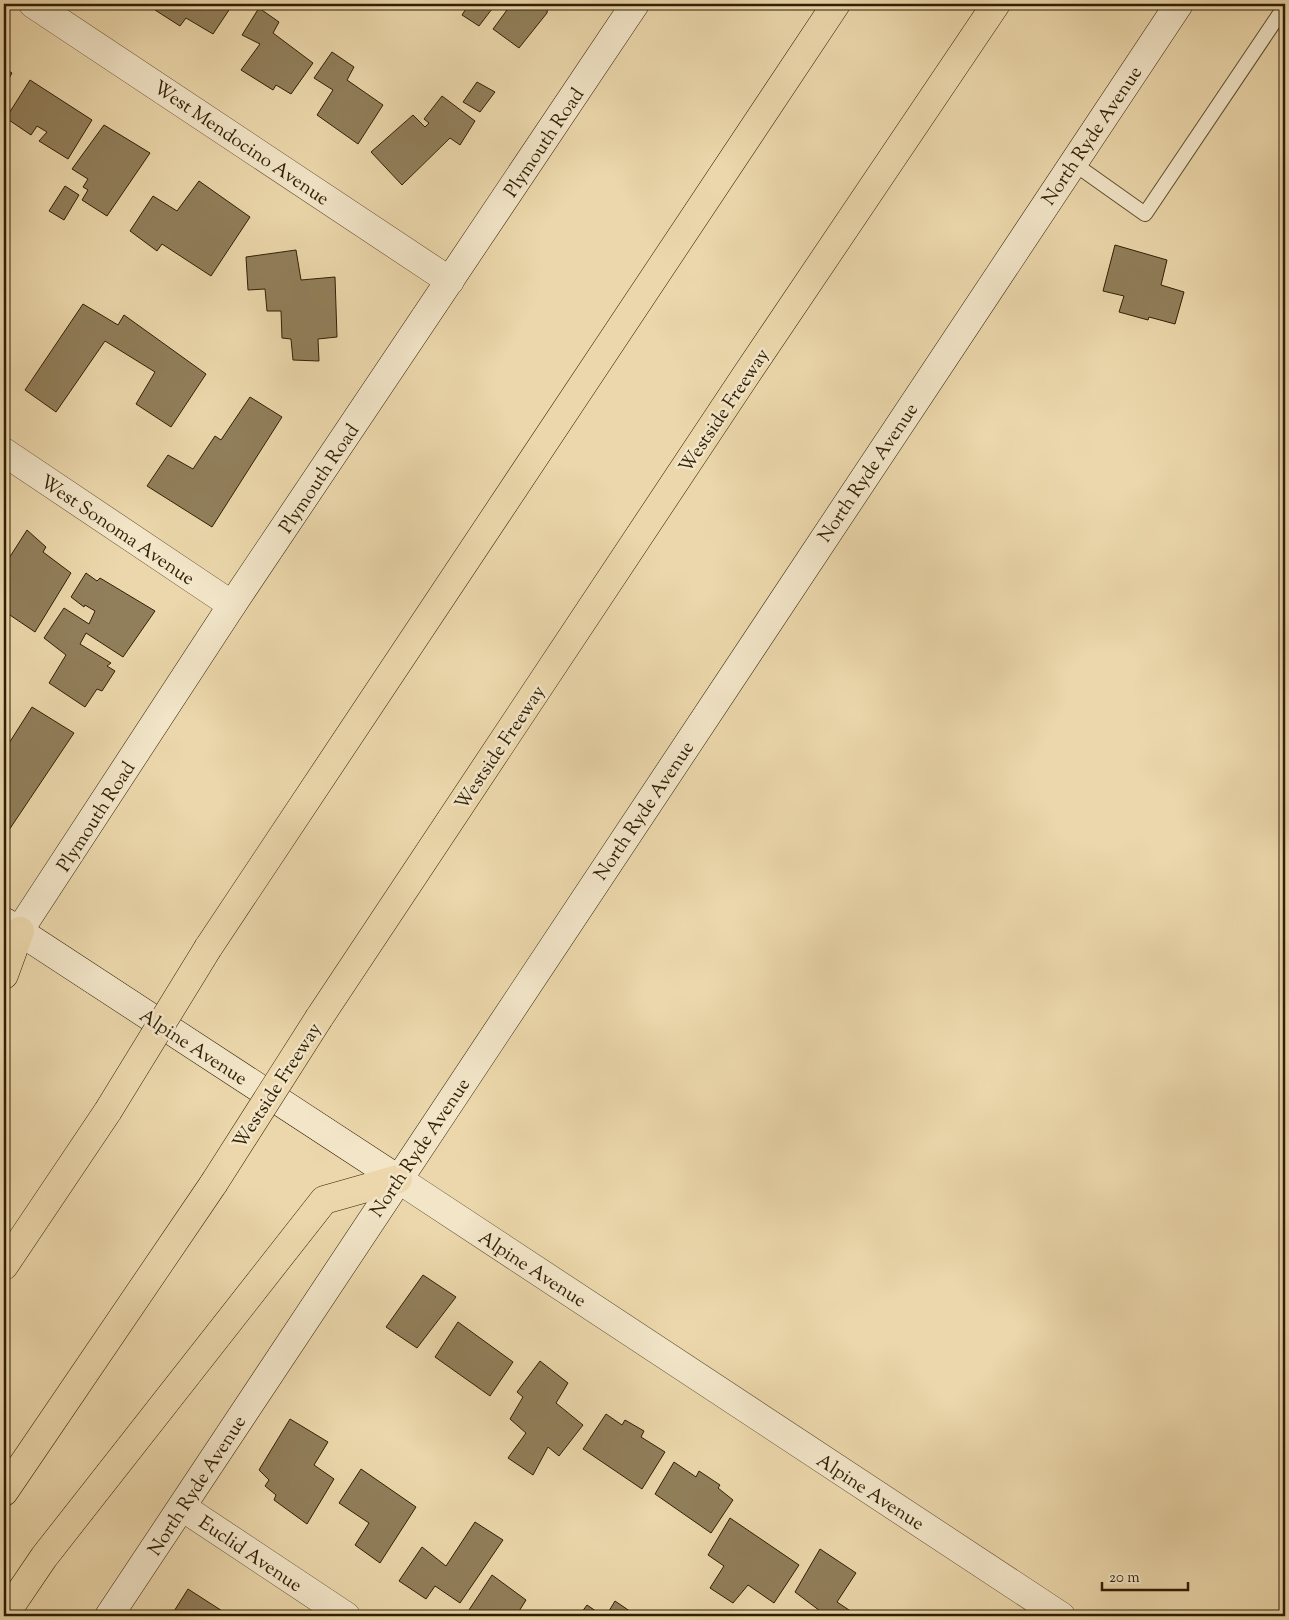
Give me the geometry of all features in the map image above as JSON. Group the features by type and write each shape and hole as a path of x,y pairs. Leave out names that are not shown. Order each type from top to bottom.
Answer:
{"highway":[{"path":"4,1266 108,1110 208,948 836,4"},
{"name":"Westside Freeway","path":"4,1492 214,1183 319,1018 730,399 996,4"},
{"path":"4,976 12,926"},
{"path":"4,1616 44,1558 324,1200 398,1179"}],"street":[{"name":"West Mendocino Avenue","path":"33,4 450,281"},
{"name":"Plymouth Road","path":"4,954 12,926 232,605 635,4"},
{"name":"North Ryde Avenue","path":"109,1616 1179,4"},
{"name":"West Sonoma Avenue","path":"4,452 232,605"},
{"name":"Alpine Avenue","path":"12,926 1061,1616"},
{"name":"Euclid Avenue","path":"182,1507 346,1616"}],"lane":[{"path":"1073,163 1145,214 1285,6"}],"building":[{"path":"160,4 233,4 213,34 186,18 180,26 155,10"},
{"path":"469,4 495,5 479,26 462,15"},
{"path":"497,4 548,4 547,13 519,48 493,29 507,10 497,8"},
{"path":"259,8 279,22 273,33 313,63 291,94 276,85 273,90 241,70 260,44 242,35"},
{"path":"332,52 354,67 347,80 383,105 358,144 317,115 333,90 314,78"},
{"path":"4,68 12,73 4,87"},
{"path":"30,80 92,120 68,159 39,141 47,132 37,126 31,135 6,118"},
{"path":"477,82 495,92 480,112 463,102"},
{"path":"442,96 475,121 460,145 450,138 402,185 371,152 413,115 425,127 429,123 424,119"},
{"path":"104,125 150,153 107,216 82,200 88,190 83,187 88,179 72,169"},
{"path":"199,181 250,217 211,276 162,244 157,251 130,231 153,196 177,211"},
{"path":"65,186 79,195 64,220 49,211"},
{"path":"1115,245 1167,260 1161,285 1184,292 1175,324 1149,317 1148,320 1119,312 1124,296 1103,291"},
{"path":"296,250 301,280 335,277 337,337 318,339 319,361 293,360 291,339 282,338 281,311 267,311 265,289 248,290 246,257"},
{"path":"83,304 118,325 124,315 206,374 171,427 136,404 155,372 105,341 56,412 25,390"},
{"path":"250,397 282,417 212,527 147,486 168,455 193,469 215,436 221,440"},
{"path":"27,530 46,547 43,552 71,573 35,632 4,611 4,596 9,588 4,585 8,581 4,578 4,566"},
{"path":"86,573 97,581 100,578 155,611 123,657 86,633 80,644 111,663 107,666 115,671 102,691 97,689 85,707 49,683 66,655 44,638 64,608 89,624 95,611 85,605 84,607 71,597"},
{"path":"32,707 74,733 9,830 4,827 4,751"},
{"path":"423,1275 456,1297 417,1348 386,1327"},
{"path":"458,1322 513,1362 490,1396 435,1357"},
{"path":"540,1361 568,1383 556,1403 583,1425 559,1456 548,1447 533,1475 508,1458 526,1433 510,1419 523,1397 517,1392"},
{"path":"606,1414 622,1425 625,1420 644,1431 641,1437 665,1452 642,1489 583,1449"},
{"path":"290,1419 328,1442 314,1465 334,1479 307,1524 274,1500 276,1495 265,1486 269,1480 259,1470"},
{"path":"674,1462 696,1477 699,1471 720,1485 718,1488 733,1500 711,1533 655,1494"},
{"path":"361,1469 416,1507 380,1563 355,1545 369,1523 339,1503"},
{"path":"730,1518 799,1565 774,1603 748,1585 733,1603 710,1588 724,1566 708,1555"},
{"path":"475,1522 503,1540 460,1603 435,1586 426,1599 399,1581 422,1547 446,1566"},
{"path":"820,1549 856,1573 837,1602 858,1616 823,1616 824,1614 795,1592"},
{"path":"492,1575 526,1600 516,1616 465,1616"},
{"path":"188,1589 230,1616 171,1616"},
{"path":"615,1601 637,1616 606,1616"},
{"path":"587,1605 603,1616 579,1616"}]}
